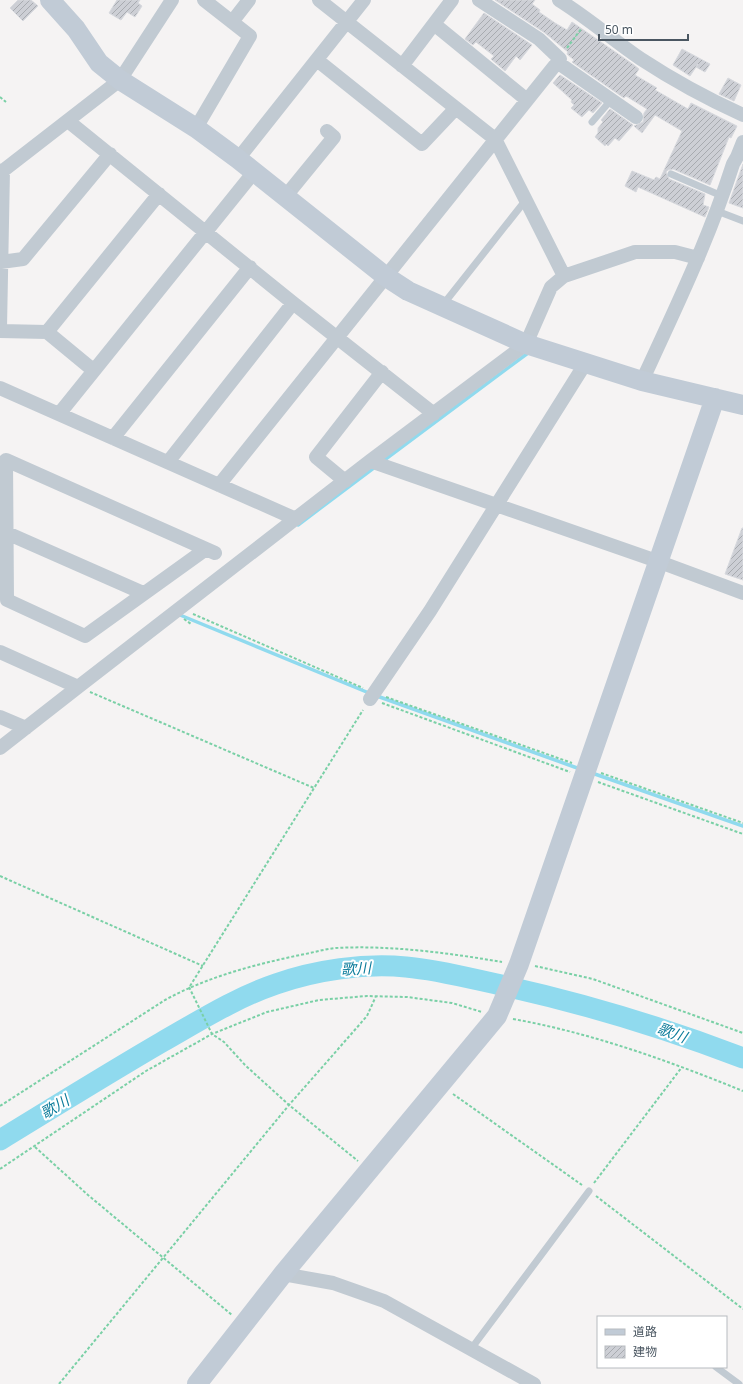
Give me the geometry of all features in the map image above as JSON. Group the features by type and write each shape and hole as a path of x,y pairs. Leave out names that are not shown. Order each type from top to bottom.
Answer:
{"street":[{"path":"50,0 76,29 99,63 120,80 196,128 238,159 385,276 408,291 526,344 585,364 642,381 743,404"},
{"path":"0,328 2,172 120,80 172,0"},
{"path":"196,128 250,36 204,0"},
{"path":"232,22 249,0"},
{"path":"319,0 495,139 564,276"},
{"path":"238,159 364,0"},
{"path":"402,66 452,0"},
{"path":"479,0 539,39 558,61 636,117"},
{"path":"559,0 588,18 642,59 725,107 743,115"},
{"path":"434,24 526,100"},
{"path":"317,60 422,144 456,108"},
{"path":"219,485 558,61"},
{"path":"68,121 434,414"},
{"path":"285,197 334,137"},
{"path":"642,381 698,258 717,211 733,164 743,142"},
{"path":"1,262 23,259 110,154"},
{"path":"59,414 254,172"},
{"path":"47,332 159,194"},
{"path":"0,748 370,461 526,344 552,287 564,276 635,252 675,252 698,258"},
{"path":"113,438 250,267"},
{"path":"168,462 294,303"},
{"path":"0,331 47,332 93,370"},
{"path":"372,696 430,611 585,364"},
{"path":"345,481 316,457 382,372"},
{"path":"0,388 296,519"},
{"path":"197,1384 242,1324 499,1012 517,968 657,561 715,398"},
{"path":"6,460 211,551 143,593 85,636 7,600 3,531 6,460"},
{"path":"370,461 657,561 743,593"},
{"path":"3,531 143,593"},
{"path":"0,652 78,687"},
{"path":"0,717 26,728"},
{"path":"283,1274 333,1283 384,1301 534,1384"}],"lane":[{"path":"592,122 611,100"},
{"path":"671,174 722,196"},
{"path":"688,182 691,174"},
{"path":"441,306 525,201"},
{"path":"717,211 743,221"},
{"path":"471,1349 589,1191"},
{"path":"717,1368 739,1384"}],"path":[{"path":"558,61 588,18"},
{"path":"0,97 6,102"},
{"path":"181,609 372,696 584,773 743,834"},
{"path":"78,687 315,788"},
{"path":"372,696 584,773 743,823"},
{"path":"189,987 372,696"},
{"path":"0,876 203,966"},
{"path":"0,1106 165,1000 189,987 240,969 335,948 397,949 455,954 517,968 531,965 593,979 743,1033"},
{"path":"189,987 212,1034 224,1042 245,1065 289,1105 369,1170"},
{"path":"59,1384 289,1105 367,1016 376,996"},
{"path":"0,1169 35,1147 146,1071 212,1034 267,1012 319,1000 376,996 407,997 452,1003 499,1012 571,1032 682,1067 743,1091"},
{"path":"589,1191 682,1067"},
{"path":"441,1084 589,1191 743,1309"},
{"path":"35,1147 67,1177 242,1324"}],"building":[{"path":"18,0 31,0 38,6 23,21 10,8"},
{"path":"117,0 140,0 138,3 142,6 135,17 127,12 121,20 109,13"},
{"path":"495,0 535,0 532,4 540,10 539,12 555,23 567,30 572,22 634,65 639,69 635,75 657,88 655,90 688,109 691,103 737,126 731,138 729,137 710,185 673,169 666,172 669,179 705,194 703,205 709,207 705,217 638,187 636,192 625,186 632,171 654,180 656,177 660,179 682,131 655,115 642,133 634,126 643,122 644,113 647,109 626,96 624,98 572,62 574,60 567,54 568,52 545,33"},
{"path":"484,13 532,45 520,60 516,56 505,71 491,59 494,56 476,42 473,45 465,39"},
{"path":"682,49 710,64 705,72 696,67 690,76 673,65"},
{"path":"560,75 602,103 593,113 589,110 582,117 571,108 574,105 571,102 572,100 553,83"},
{"path":"728,78 741,85 734,101 719,94"},
{"path":"610,109 633,125 619,141 615,138 608,146 606,144 605,146 595,137 598,133 598,128 603,122 601,120"},
{"path":"743,164 743,208 729,203"},
{"path":"743,528 743,580 725,574"}],"waterway":[{"path":"383,461 528,353"},
{"path":"298,525 375,467"},
{"path":"180,615 369,693"},
{"path":"377,696 580,769"},
{"path":"592,773 743,826"},
{"name":"歌川","path":"0,1140 141,1054 246,996 291,979 324,971 357,967 390,966 431,970 535,993 655,1027 743,1058"}]}
